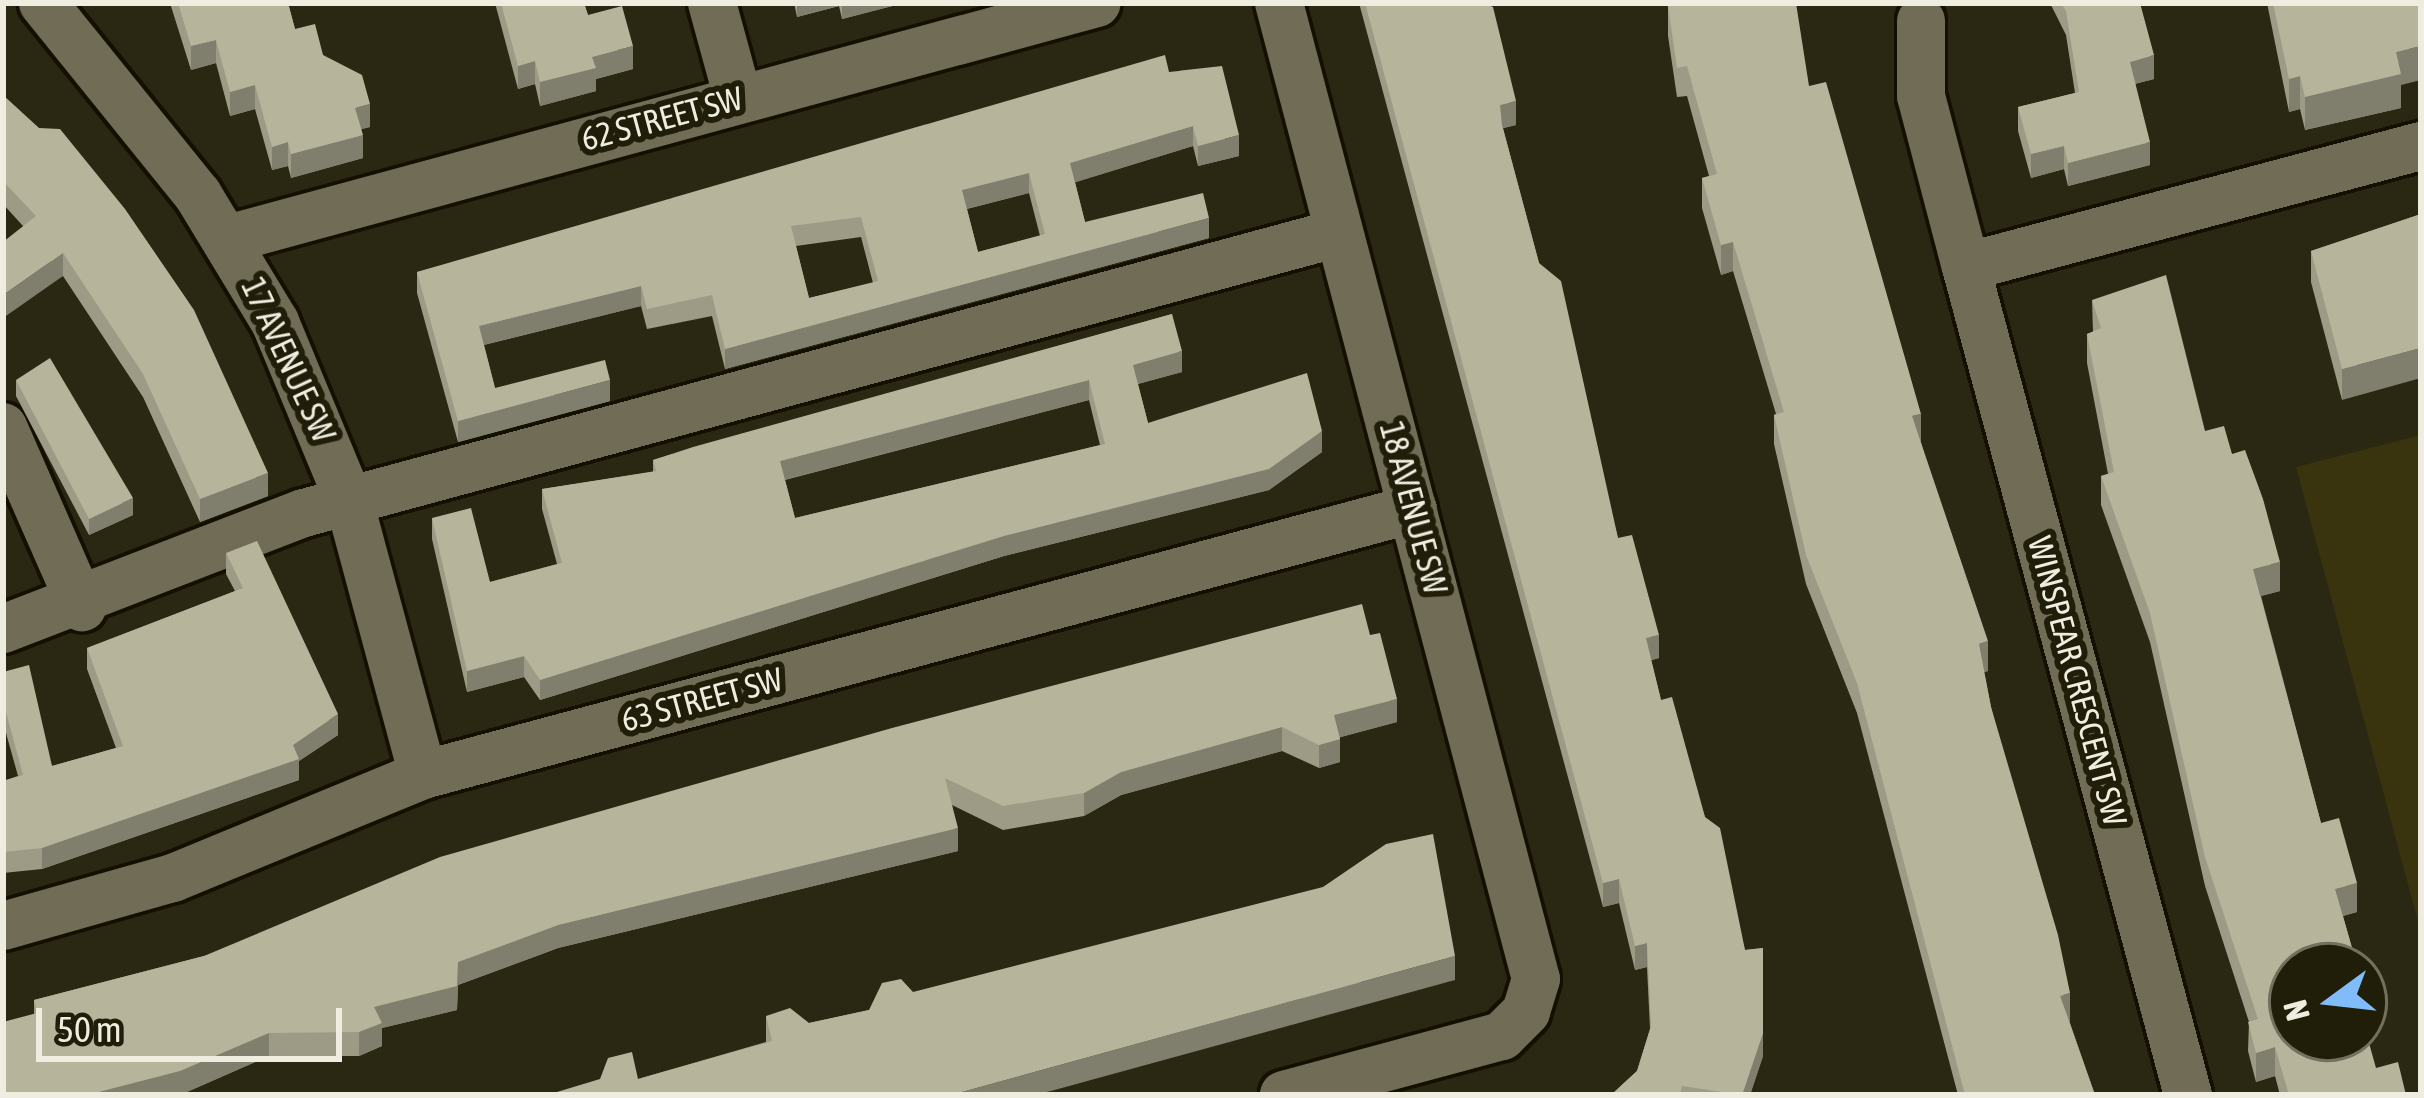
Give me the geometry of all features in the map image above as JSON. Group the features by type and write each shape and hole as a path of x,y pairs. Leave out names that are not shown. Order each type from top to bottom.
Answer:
{"street":[{"name":"17 AVENUE SW","path":"43,3 228,239 275,322 349,501 423,775"},
{"path":"712,3 738,98"},
{"name":"62 STREET SW","path":"228,239 1097,3"},
{"name":"18 AVENUE SW","path":"1279,3 1534,956 1526,1012 1502,1036 1284,1095"},
{"name":"WINSPEAR CRESCENT SW","path":"1921,21 1921,96 2188,1095"},
{"path":"1966,267 2421,146"},
{"path":"3,628 82,607 349,501 1338,233"},
{"path":"3,427 82,607"},
{"name":"63 STREET SW","path":"3,926 173,878 423,775 1413,509"}],"shaded area":[{"path":"2421,435 2421,933 2296,467"}],"building":[{"path":"178,3 288,3 295,29 315,24 323,55 362,75 370,104 355,108 363,135 291,154 288,142 272,147 255,85 230,92 216,40 191,46"},
{"path":"501,3 584,3 588,15 622,6 633,46 592,57 596,68 540,82 535,61 518,66"},
{"path":"1365,3 1483,3 1493,7 1516,101 1500,105 1502,125 1539,263 1561,281 1618,538 1632,535 1659,635 1646,638 1661,700 1672,697 1705,817 1720,828 1745,950 1763,948 1763,1033 1742,1095 1682,1086 1680,1095 1611,1095 1637,1071 1651,1026 1647,943 1635,946 1619,879 1603,883"},
{"path":"1796,3 1809,86 1826,82 1921,414 1912,416 1988,641 1979,644 1991,707 2058,935 2070,993 2060,996 2095,1095 1965,1095 1857,683 1806,555 1774,415 1784,412 1733,242 1721,245 1702,178 1717,174 1687,66 1677,68 1668,6"},
{"path":"2061,3 2140,3 2154,55 2130,62 2150,142 2068,163 2064,146 2031,154 2018,107 2079,92"},
{"path":"2273,3 2421,3 2421,46 2396,52 2401,74 2305,97 2300,76 2289,79"},
{"path":"1165,55 1169,72 1222,66 1239,135 1198,146 1193,126 1070,163 1085,222 1203,193 1209,218 725,349 712,295 647,309 641,286 479,326 495,388 605,360 610,380 458,421 417,272","holes":["1029,173 1045,234 978,252 962,190","861,217 878,281 809,298 791,226"]},
{"path":"3,95 39,128 60,129 125,209 194,310 268,473 200,499 143,374 63,253 3,295 3,242 36,216 3,181"},
{"path":"2421,214 2421,348 2342,369 2311,251"},
{"path":"2166,275 2205,431 2224,426 2232,454 2245,450 2263,499 2280,562 2253,569 2321,823 2339,818 2357,883 2335,889 2350,942 2268,942 2268,1049 2256,1053 2248,1022 2258,1019 2205,857 2150,613 2101,476 2114,472 2087,334 2101,328 2092,300"},
{"path":"1172,314 1182,351 1133,365 1148,423 1307,373 1322,431 1269,469 1004,536 540,680 524,656 467,671 432,518 471,508 490,582 562,563 542,489 656,471 653,460","holes":["1089,380 1105,444 795,518 780,461"]},
{"path":"50,358 133,498 89,519 16,380"},
{"path":"257,541 338,714 293,745 299,759 42,848 3,852 3,781 23,775 3,713 3,672 29,665 52,766 123,746 87,648 243,588 226,553"},
{"path":"1362,604 1370,635 1380,633 1397,699 1334,715 1340,739 1319,745 1282,727 1121,772 1084,793 1003,806 945,778 958,828 558,925 458,962 457,986 374,1007 382,1023 359,1032 269,1033 180,1071 87,1095 3,1095 3,1022 37,1013 34,1000 204,956 440,857 892,728"},
{"path":"1433,834 1455,956 951,1095 547,1095 600,1079 608,1058 632,1052 638,1079 772,1041 766,1016 790,1008 809,1023 869,1010 882,983 901,979 913,992 1323,887 1386,844"},
{"path":"2279,1062 2374,1062 2376,1068 2398,1062 2406,1095 2289,1095"}]}
